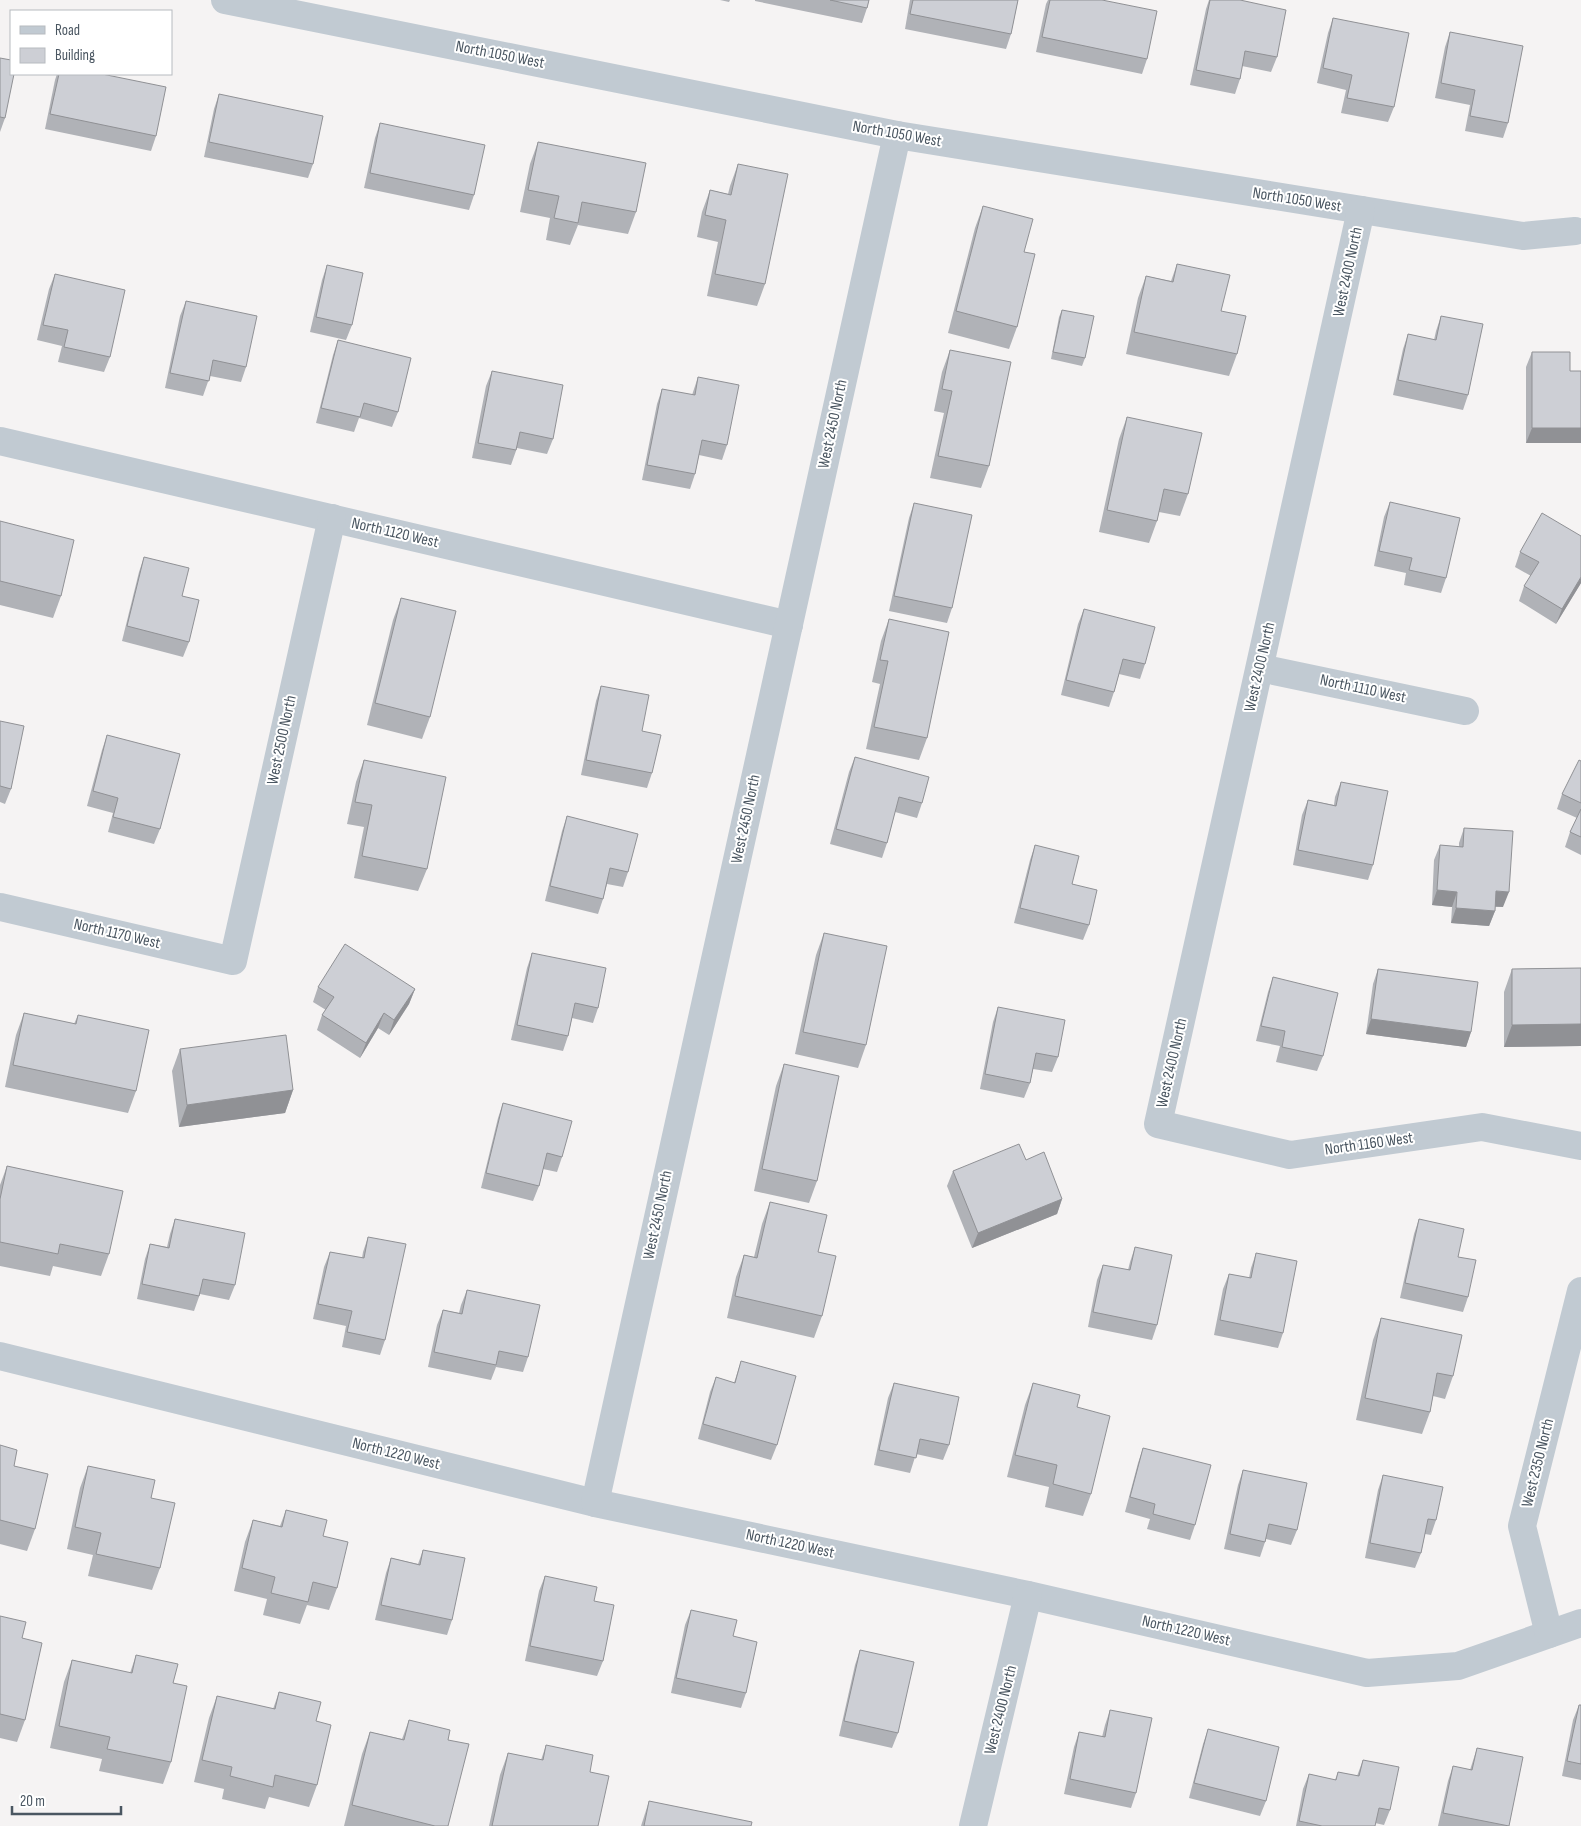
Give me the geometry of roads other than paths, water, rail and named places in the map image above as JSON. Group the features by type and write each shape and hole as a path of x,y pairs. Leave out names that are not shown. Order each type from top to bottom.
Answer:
{"street":[{"name":"North 1050 West","path":"225,0 897,136 1523,236 1575,231"},
{"name":"West 2450 North","path":"595,1503 897,136"},
{"name":"West 2400 North","path":"1158,1124 1361,210"},
{"name":"North 1120 West","path":"0,441 789,625"},
{"name":"West 2500 North","path":"233,961 332,518"},
{"name":"North 1110 West","path":"1260,668 1465,711"},
{"name":"North 1170 West","path":"0,907 233,961"},
{"name":"North 1160 West","path":"1158,1124 1290,1155 1482,1127 1581,1146"},
{"name":"West 2350 North","path":"1549,1634 1522,1526 1581,1291"},
{"name":"North 1220 West","path":"0,1356 595,1503 1028,1594 1367,1673 1458,1666 1581,1623"},
{"name":"West 2400 North","path":"973,1826 1028,1594"}]}
